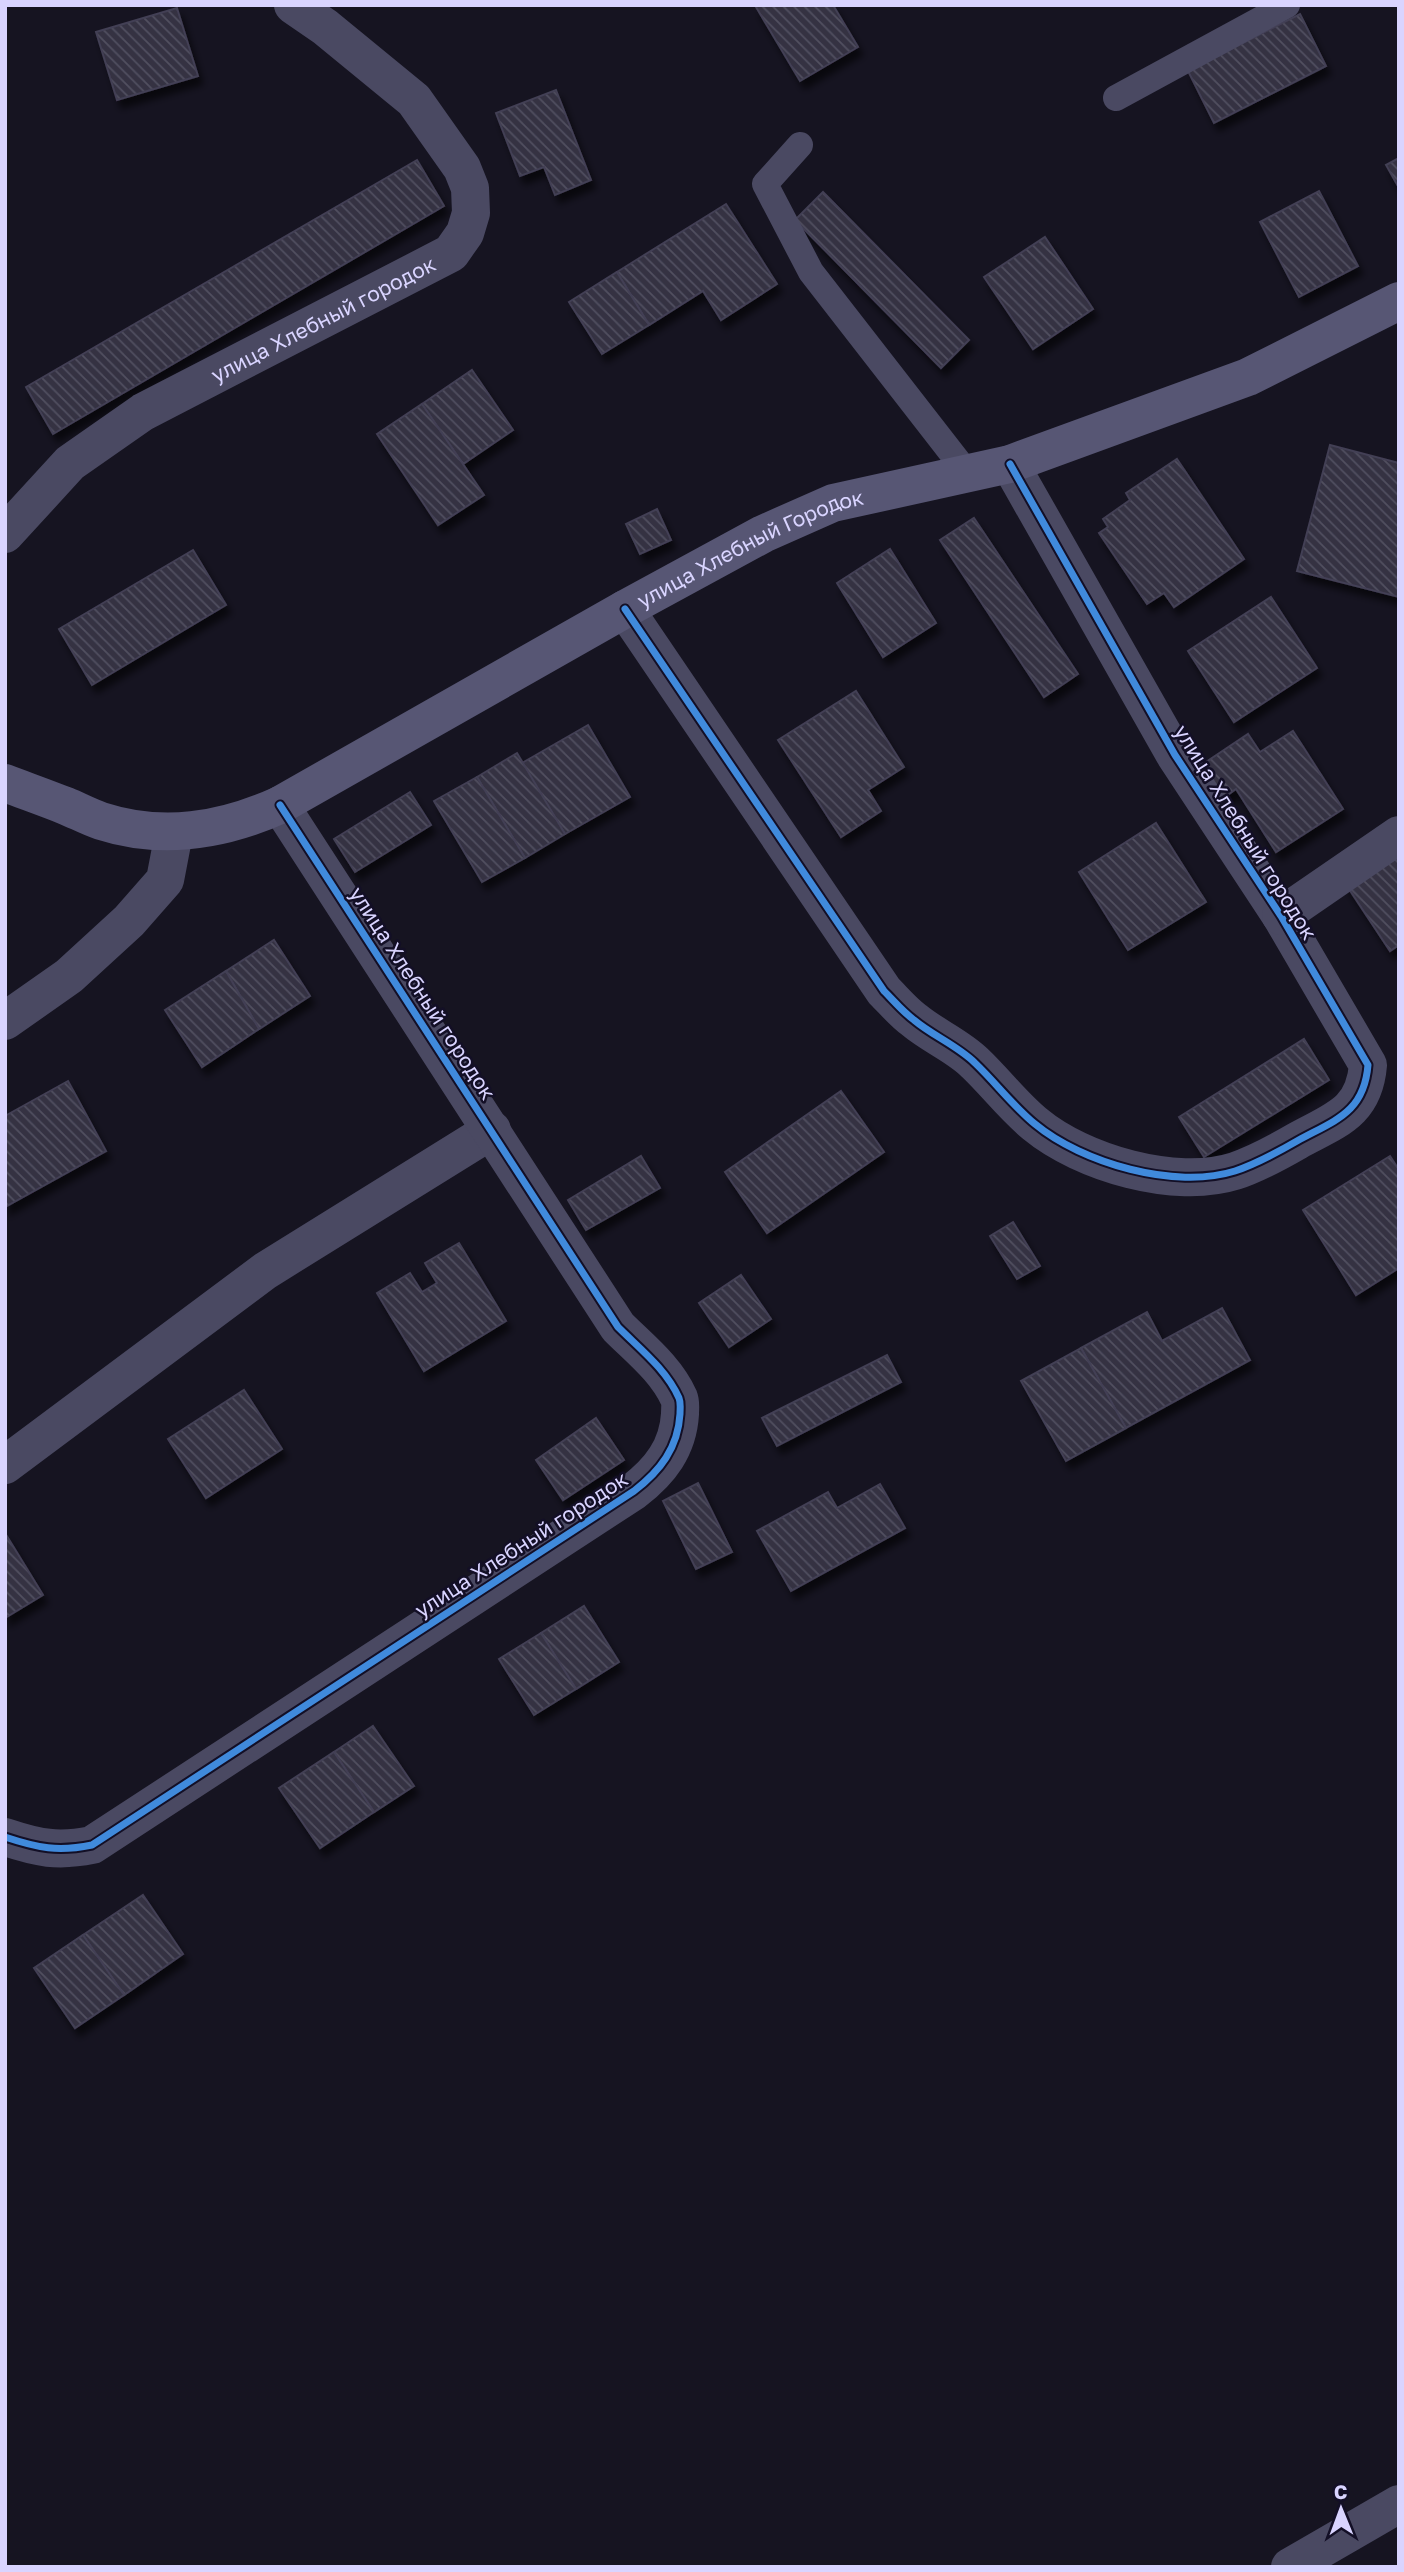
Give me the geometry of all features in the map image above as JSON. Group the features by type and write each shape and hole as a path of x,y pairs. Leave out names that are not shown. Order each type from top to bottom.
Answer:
{"street":[{"name":"улица Хлебный городок","path":"5,534 69,463 143,412 451,253 465,233 471,213 470,188 462,168 414,100 324,16 293,5"},
{"name":"улица Хлебный Городок","path":"5,783 100,820 133,829 174,833 215,828 249,819 280,805 625,609 763,534 834,503 1010,464 1248,377 1399,301"},
{"name":"улица Хлебный городок","path":"625,609 884,991 914,1020 973,1061 1034,1124 1061,1143 1098,1159 1142,1172 1200,1178 1235,1171 1281,1150 1342,1116 1358,1101 1366,1084 1368,1065 1281,916 1175,755 1010,464"},
{"name":"улица Хлебный городок","path":"5,1837 37,1847 68,1850 92,1845 634,1491 652,1477 668,1456 679,1430 681,1401 664,1372 618,1327 280,805"},
{"path":"5,1021 69,976 130,921 165,880 174,833"},
{"name":"улица Хлебный городок","path":"1281,916 1399,835"},
{"name":"улица Хлебный городок","path":"5,1465 265,1271 492,1130"},
{"path":"1290,2567 1399,2504"}],"lane":[{"path":"1116,98 1287,5"},
{"path":"800,145 765,184 776,206 811,272 968,474"}],"building":[{"path":"833,5 858,47 800,81 756,7"},
{"path":"177,8 198,76 117,100 96,32"},
{"path":"1300,14 1326,66 1214,123 1188,71"},
{"path":"556,90 591,180 555,195 544,167 520,176 496,113"},
{"path":"1399,158 1399,188 1386,165"},
{"path":"417,160 444,206 53,434 26,387"},
{"path":"1319,191 1358,266 1299,297 1260,222"},
{"path":"823,192 969,340 941,368 795,220"},
{"path":"726,204 777,284 721,320 703,291 649,325 617,272"},
{"path":"1045,237 1093,309 1033,349 984,277"},
{"path":"617,272 649,325 602,354 569,302"},
{"path":"472,370 513,430 463,464 422,404"},
{"path":"422,404 484,495 438,525 377,434"},
{"path":"1330,445 1399,463 1399,597 1297,571"},
{"path":"1177,459 1244,559 1174,607 1164,593 1147,604 1099,533 1108,527 1103,519 1130,500 1126,493"},
{"path":"657,509 671,540 640,554 626,524"},
{"path":"974,518 1078,674 1044,697 940,540"},
{"path":"890,549 936,623 883,657 837,583"},
{"path":"193,550 226,605 92,685 59,629"},
{"path":"1271,597 1317,668 1234,722 1188,651"},
{"path":"856,691 904,767 868,790 881,811 841,837 778,740"},
{"path":"588,725 630,797 565,834 522,763"},
{"path":"1293,731 1343,809 1276,852 1236,789 1222,799 1200,766 1248,734 1260,752"},
{"path":"517,753 565,834 525,858 477,777"},
{"path":"477,777 525,858 482,882 434,801"},
{"path":"410,792 431,825 355,872 334,839"},
{"path":"1156,823 1206,902 1128,950 1079,872"},
{"path":"1399,848 1399,945 1390,951 1345,883"},
{"path":"274,940 310,996 259,1029 226,971"},
{"path":"226,971 259,1029 202,1067 165,1010"},
{"path":"1304,1039 1329,1080 1204,1157 1179,1117"},
{"path":"68,1081 106,1151 5,1207 5,1116"},
{"path":"841,1091 884,1152 767,1233 725,1172"},
{"path":"641,1156 660,1188 586,1230 568,1200"},
{"path":"1390,1156 1399,1170 1399,1268 1356,1295 1303,1210"},
{"path":"1013,1222 1040,1266 1017,1279 990,1236"},
{"path":"459,1243 506,1321 424,1371 377,1293 410,1273 422,1292 437,1283 425,1263"},
{"path":"741,1275 771,1319 729,1347 699,1303"},
{"path":"1222,1308 1250,1360 1126,1428 1081,1348 1147,1312 1162,1341"},
{"path":"1081,1348 1126,1428 1066,1461 1021,1381"},
{"path":"887,1355 901,1382 777,1446 762,1418"},
{"path":"244,1390 282,1449 206,1498 168,1439"},
{"path":"596,1418 624,1460 563,1500 536,1460"},
{"path":"698,1483 732,1552 696,1569 663,1501"},
{"path":"880,1484 905,1528 791,1591 757,1531 828,1492 837,1508"},
{"path":"5,1533 43,1595 5,1618"},
{"path":"584,1606 619,1662 576,1689 541,1633"},
{"path":"541,1633 576,1689 534,1715 499,1659"},
{"path":"373,1726 414,1786 374,1812 334,1752"},
{"path":"334,1752 374,1812 320,1848 279,1788"},
{"path":"143,1895 183,1954 124,1995 83,1935"},
{"path":"83,1935 124,1995 75,2028 34,1968"}],"cycle path":[{"path":"625,609 884,991 906,1014 968,1057 1035,1124 1078,1150 1103,1161 1158,1175 1211,1176 1243,1168 1324,1127 1345,1113 1361,1094 1368,1065 1281,916 1175,755 1010,464"},
{"path":"5,1837 48,1848 92,1845 634,1491 659,1467 676,1438 680,1404 674,1388 652,1360 618,1327 280,805"}]}
